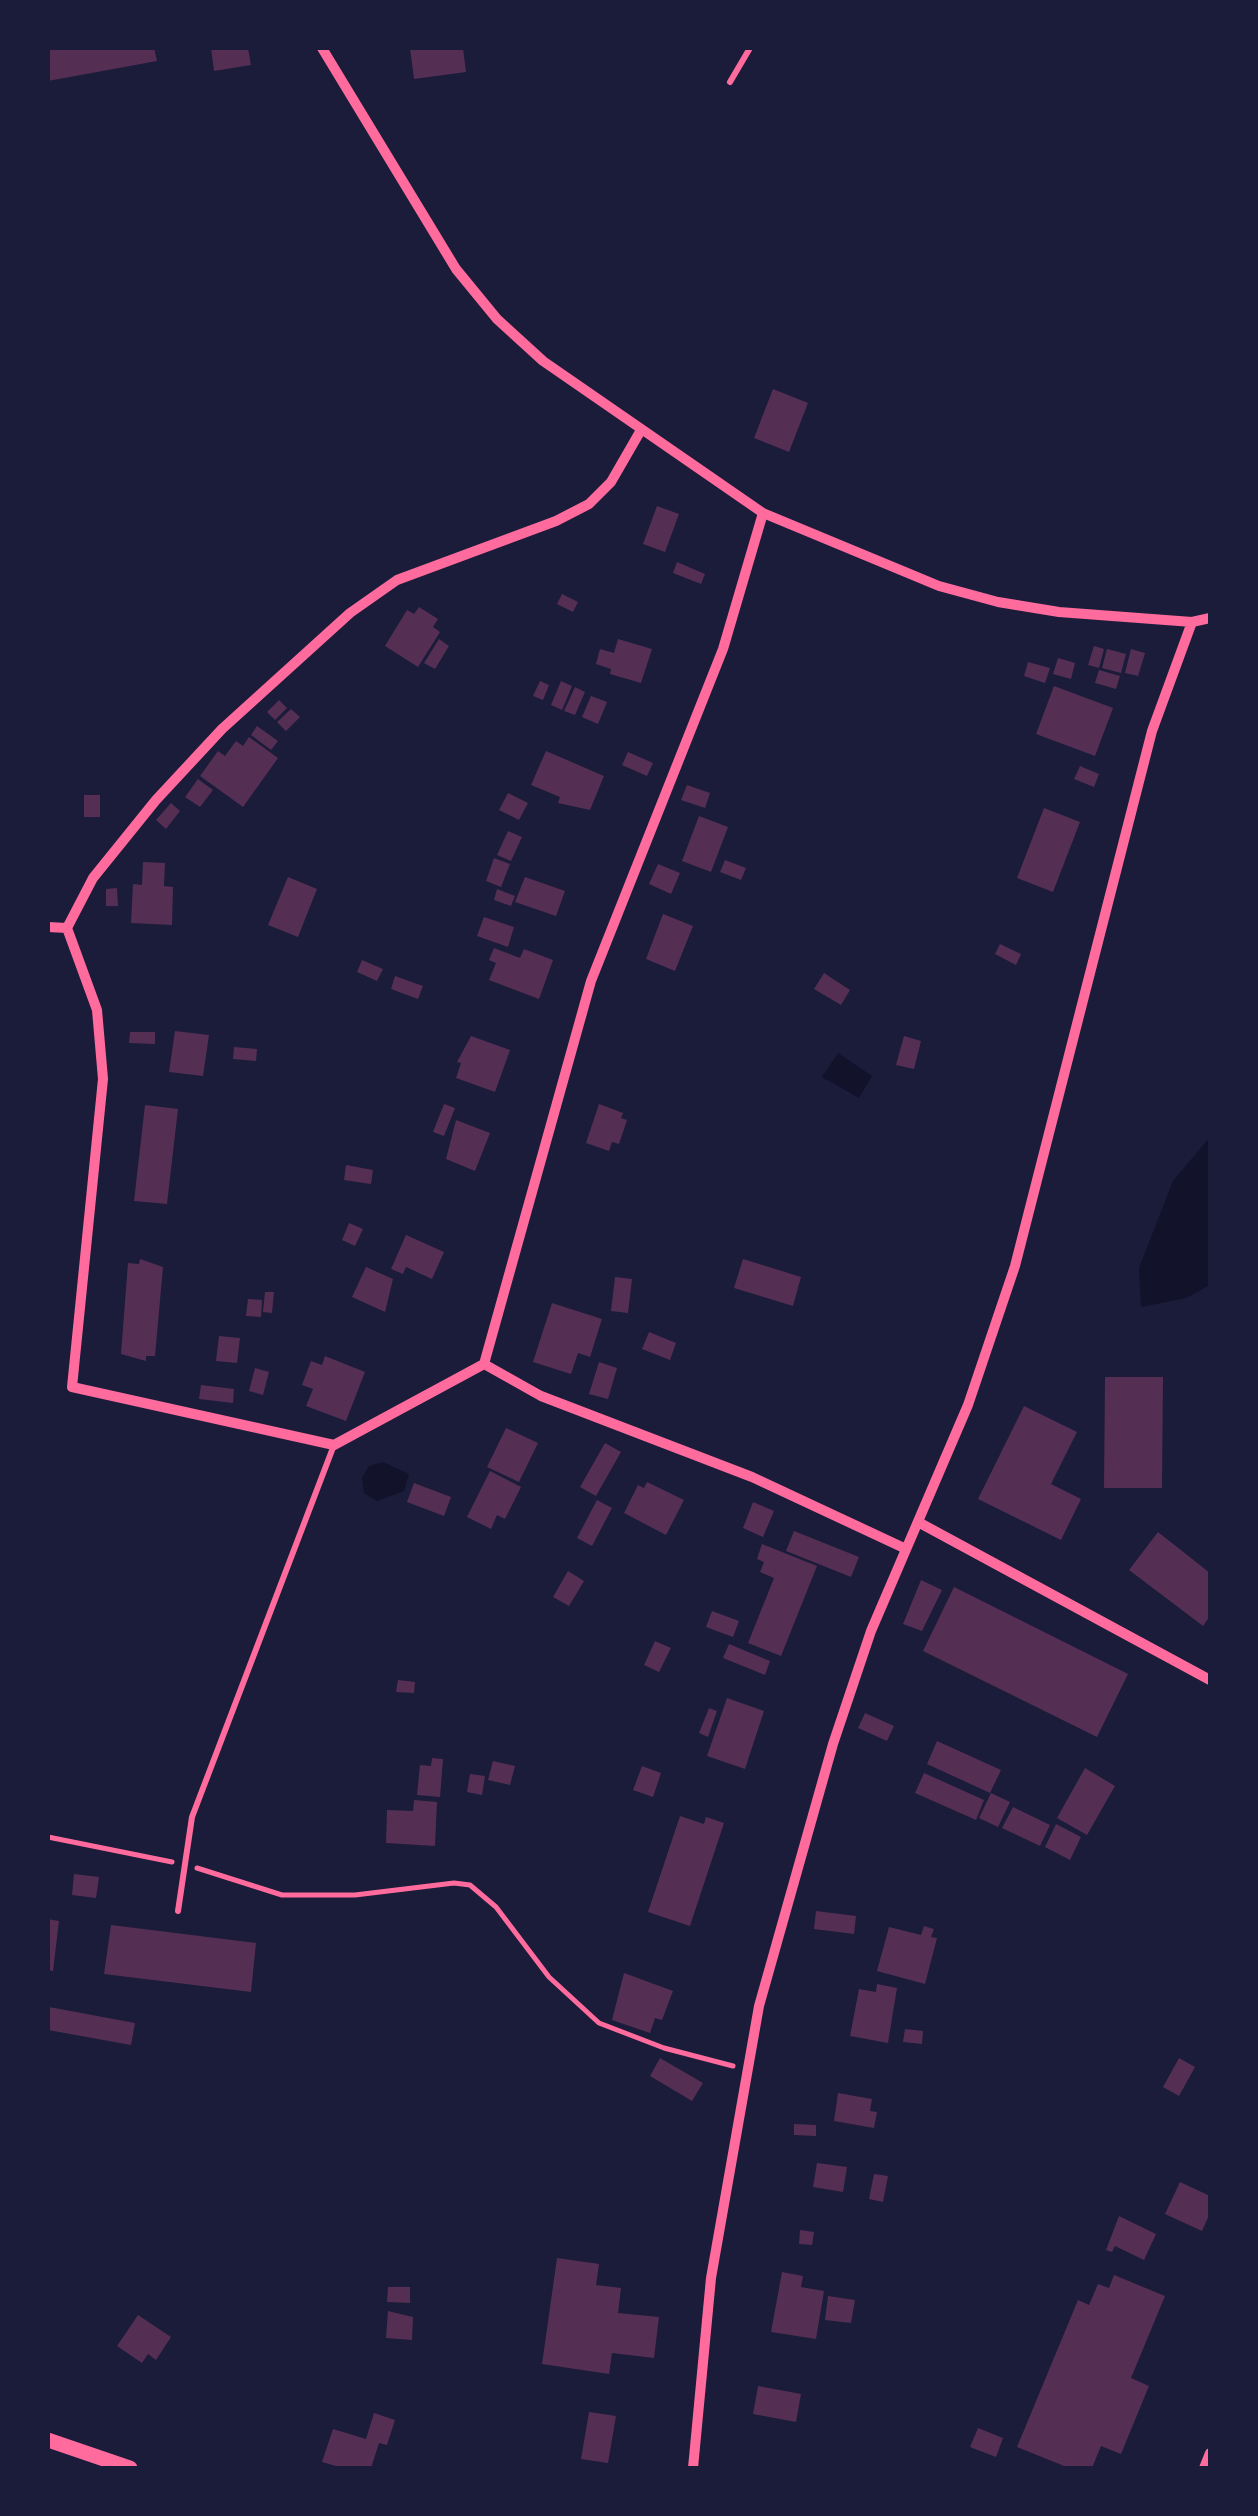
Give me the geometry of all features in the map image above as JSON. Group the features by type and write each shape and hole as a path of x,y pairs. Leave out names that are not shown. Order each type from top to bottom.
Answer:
{"street":[{"path":"322,48 456,269 496,320 543,361 763,513 939,586 998,602 1059,612 1192,622 1210,618"},
{"path":"641,430 611,482 589,504 556,521 397,580 350,613 222,729 156,800 92,878 67,928 97,1010 103,1080 72,1386 334,1445 484,1364 591,981 723,649 763,513"},
{"path":"693,2468 712,2278 759,2006 833,1744 904,1548 968,1405 1015,1266 1152,731 1192,622"},
{"path":"48,927 67,928"},
{"path":"484,1364 541,1396 752,1478 904,1548"},
{"path":"918,1522 1210,1680"},
{"path":"48,2440 130,2468"},
{"path":"1204,2468 1210,2453"}],"lane":[{"path":"730,82 750,48"},
{"path":"178,1911 192,1817 334,1445"}],"path":[{"path":"48,1837 185,1864 282,1895 355,1895 454,1883 470,1886 496,1906 549,1978 599,2024 664,2048 746,2069"}],"shaded area":[{"path":"838,1053 872,1076 859,1098 822,1077"},
{"path":"1210,1137 1210,1285 1186,1298 1141,1307 1139,1268 1173,1181"},
{"path":"383,1462 409,1474 404,1491 377,1501 364,1493 362,1478 369,1466"}],"building":[{"path":"48,48 154,48 157,61 48,81"},
{"path":"211,48 248,48 251,65 214,71"},
{"path":"410,48 463,48 466,72 414,79"},
{"path":"773,389 808,403 789,452 754,438"},
{"path":"657,506 679,514 665,552 643,544"},
{"path":"677,562 705,574 701,584 673,573"},
{"path":"562,594 578,602 573,612 557,604"},
{"path":"419,607 438,619 433,627 440,632 418,667 385,646 407,610 414,614"},
{"path":"439,639 449,646 435,669 424,663"},
{"path":"618,639 652,649 641,683 610,674 611,669 596,664 600,649 614,653"},
{"path":"1094,646 1104,649 1099,668 1088,665"},
{"path":"1107,649 1126,654 1121,673 1102,668"},
{"path":"1131,649 1145,653 1138,676 1125,673"},
{"path":"1058,658 1075,663 1071,679 1053,674"},
{"path":"1028,662 1050,668 1045,683 1024,676"},
{"path":"1099,670 1120,676 1116,689 1095,683"},
{"path":"540,681 549,685 543,700 533,696"},
{"path":"561,681 572,686 562,710 551,705"},
{"path":"1054,686 1113,708 1095,756 1036,734"},
{"path":"575,687 585,692 575,715 564,711"},
{"path":"591,696 607,702 598,724 582,717"},
{"path":"279,700 287,708 275,720 267,712"},
{"path":"291,709 300,717 286,731 277,722"},
{"path":"257,726 278,741 271,750 251,735"},
{"path":"249,737 278,758 243,807 200,776 218,751 225,756 236,741 243,746"},
{"path":"546,751 604,776 590,810 558,803 560,797 531,785"},
{"path":"628,752 653,763 647,776 622,765"},
{"path":"1080,766 1099,774 1094,787 1074,779"},
{"path":"198,779 213,790 200,807 185,797"},
{"path":"687,785 710,793 705,808 681,800"},
{"path":"508,793 528,803 519,820 499,810"},
{"path":"84,795 100,795 100,817 84,817"},
{"path":"171,803 180,811 166,829 156,820"},
{"path":"1044,808 1080,822 1053,892 1017,878"},
{"path":"699,816 728,827 711,872 682,861"},
{"path":"508,831 522,837 511,861 497,855"},
{"path":"494,858 510,864 501,887 486,881"},
{"path":"725,860 746,868 741,880 720,872"},
{"path":"143,862 165,863 164,886 173,887 172,925 131,923 133,884 142,885"},
{"path":"658,864 680,873 671,894 649,884"},
{"path":"288,877 317,889 298,937 268,925"},
{"path":"525,877 565,891 556,916 515,902"},
{"path":"117,888 118,906 106,906 106,889"},
{"path":"497,889 515,896 511,906 494,900"},
{"path":"663,914 693,926 675,971 646,959"},
{"path":"484,917 514,927 508,947 477,936"},
{"path":"1000,944 1021,954 1016,965 995,954"},
{"path":"494,948 520,958 524,949 553,960 539,999 489,980 496,963 489,960"},
{"path":"362,960 383,969 377,981 357,972"},
{"path":"824,973 850,990 841,1005 814,989"},
{"path":"395,976 423,986 418,999 391,989"},
{"path":"175,1031 209,1035 203,1076 169,1072"},
{"path":"130,1032 155,1032 155,1044 129,1043"},
{"path":"471,1036 510,1050 495,1092 456,1078 461,1063 457,1062"},
{"path":"904,1036 921,1041 914,1069 896,1065"},
{"path":"234,1047 257,1049 256,1061 233,1059"},
{"path":"444,1104 455,1108 444,1136 433,1132"},
{"path":"599,1104 623,1113 621,1118 627,1120 619,1144 612,1142 609,1151 586,1143"},
{"path":"145,1105 178,1109 167,1204 134,1201"},
{"path":"456,1120 490,1133 475,1171 446,1159"},
{"path":"346,1165 373,1170 371,1184 344,1180"},
{"path":"349,1223 363,1229 355,1246 342,1240"},
{"path":"406,1235 444,1252 432,1279 406,1267 403,1274 391,1269"},
{"path":"140,1259 163,1267 155,1356 146,1356 146,1361 121,1354 128,1263 139,1264"},
{"path":"743,1259 801,1277 793,1306 734,1288"},
{"path":"366,1267 393,1279 385,1312 352,1297"},
{"path":"615,1277 632,1279 628,1313 611,1311"},
{"path":"265,1292 274,1292 272,1313 263,1312"},
{"path":"248,1299 262,1300 261,1317 246,1316"},
{"path":"552,1303 602,1319 590,1357 578,1353 571,1374 533,1362"},
{"path":"649,1332 676,1343 670,1360 642,1349"},
{"path":"219,1336 240,1338 237,1363 216,1361"},
{"path":"325,1356 365,1372 346,1421 306,1406 313,1389 302,1385 311,1361 322,1365"},
{"path":"599,1362 617,1368 608,1399 589,1394"},
{"path":"255,1368 269,1372 263,1395 249,1391"},
{"path":"1105,1377 1163,1377 1162,1488 1104,1488"},
{"path":"201,1385 234,1389 233,1403 199,1399"},
{"path":"1024,1406 1077,1432 1051,1484 1081,1499 1061,1540 978,1499"},
{"path":"506,1428 538,1443 519,1482 487,1467"},
{"path":"605,1443 621,1452 596,1496 580,1487"},
{"path":"490,1471 521,1487 505,1519 497,1515 491,1529 467,1517"},
{"path":"647,1482 684,1500 666,1535 624,1513 638,1485 644,1488"},
{"path":"414,1483 451,1497 444,1516 407,1502"},
{"path":"597,1500 612,1508 592,1546 577,1538"},
{"path":"753,1502 774,1511 763,1537 743,1528"},
{"path":"794,1531 859,1557 851,1577 786,1551"},
{"path":"1158,1532 1210,1573 1210,1616 1203,1626 1129,1570"},
{"path":"762,1544 817,1566 781,1656 748,1643 774,1578 760,1572 764,1562 757,1559"},
{"path":"568,1571 584,1581 569,1606 553,1597"},
{"path":"921,1580 942,1590 922,1631 903,1624"},
{"path":"954,1587 1128,1674 1097,1737 923,1651"},
{"path":"712,1611 739,1621 733,1637 706,1627"},
{"path":"655,1641 671,1648 659,1672 644,1665"},
{"path":"729,1644 770,1661 765,1675 723,1658"},
{"path":"398,1680 415,1682 414,1693 396,1692"},
{"path":"727,1698 764,1711 745,1769 707,1756"},
{"path":"709,1708 717,1711 708,1737 699,1733"},
{"path":"865,1713 894,1726 887,1741 858,1728"},
{"path":"937,1741 1001,1770 990,1793 927,1764"},
{"path":"432,1758 443,1759 440,1797 417,1795 420,1765 431,1766"},
{"path":"493,1761 515,1766 510,1785 488,1780"},
{"path":"642,1766 661,1773 653,1797 633,1790"},
{"path":"1085,1768 1115,1786 1087,1835 1057,1818"},
{"path":"924,1773 984,1800 976,1820 915,1793"},
{"path":"470,1774 485,1776 482,1795 467,1792"},
{"path":"991,1793 1010,1802 998,1827 979,1818"},
{"path":"414,1800 437,1802 435,1846 386,1843 387,1810 413,1811"},
{"path":"1013,1807 1050,1825 1040,1846 1002,1828"},
{"path":"680,1816 704,1824 706,1817 724,1823 690,1926 648,1912"},
{"path":"1056,1824 1081,1837 1070,1860 1045,1847"},
{"path":"74,1874 99,1877 96,1898 72,1895"},
{"path":"816,1911 856,1916 854,1934 814,1929"},
{"path":"48,1919 59,1921 53,1971 48,1970"},
{"path":"111,1925 256,1943 251,1992 104,1974"},
{"path":"924,1926 934,1929 931,1937 937,1938 925,1984 877,1971 889,1927 921,1935"},
{"path":"624,1973 673,1991 662,2020 655,2018 650,2033 612,2020"},
{"path":"877,1984 897,1988 888,2043 850,2036 859,1989 876,1992"},
{"path":"49,2007 135,2023 131,2045 48,2030"},
{"path":"905,2029 923,2031 922,2044 903,2042"},
{"path":"660,2058 703,2083 692,2101 650,2076"},
{"path":"1179,2058 1195,2067 1179,2096 1163,2087"},
{"path":"838,2093 872,2099 870,2111 877,2112 874,2128 834,2121"},
{"path":"794,2124 816,2125 816,2136 794,2135"},
{"path":"817,2163 847,2167 843,2192 813,2187"},
{"path":"874,2174 888,2176 883,2202 869,2199"},
{"path":"1180,2182 1210,2196 1210,2213 1202,2231 1165,2214"},
{"path":"1119,2216 1156,2234 1144,2260 1115,2246 1112,2252 1106,2250"},
{"path":"800,2230 814,2232 812,2245 799,2244"},
{"path":"557,2258 599,2264 596,2285 621,2288 618,2313 659,2317 654,2358 612,2353 609,2374 542,2364"},
{"path":"782,2272 803,2276 801,2287 824,2291 816,2339 771,2332"},
{"path":"1114,2275 1165,2296 1131,2378 1149,2386 1121,2454 1101,2446 1092,2468 1069,2468 1017,2447 1078,2300 1089,2305 1098,2284 1109,2288"},
{"path":"388,2287 410,2287 410,2303 387,2302"},
{"path":"828,2296 855,2300 851,2323 825,2320"},
{"path":"388,2311 413,2317 412,2340 386,2338"},
{"path":"138,2315 171,2337 156,2360 148,2354 142,2363 117,2346"},
{"path":"758,2386 801,2394 796,2422 753,2414"},
{"path":"589,2412 616,2416 608,2463 581,2459"},
{"path":"374,2413 395,2420 387,2445 379,2443 371,2468 343,2468 322,2462 333,2429 366,2439"},
{"path":"978,2428 1003,2438 996,2457 970,2447"}]}
